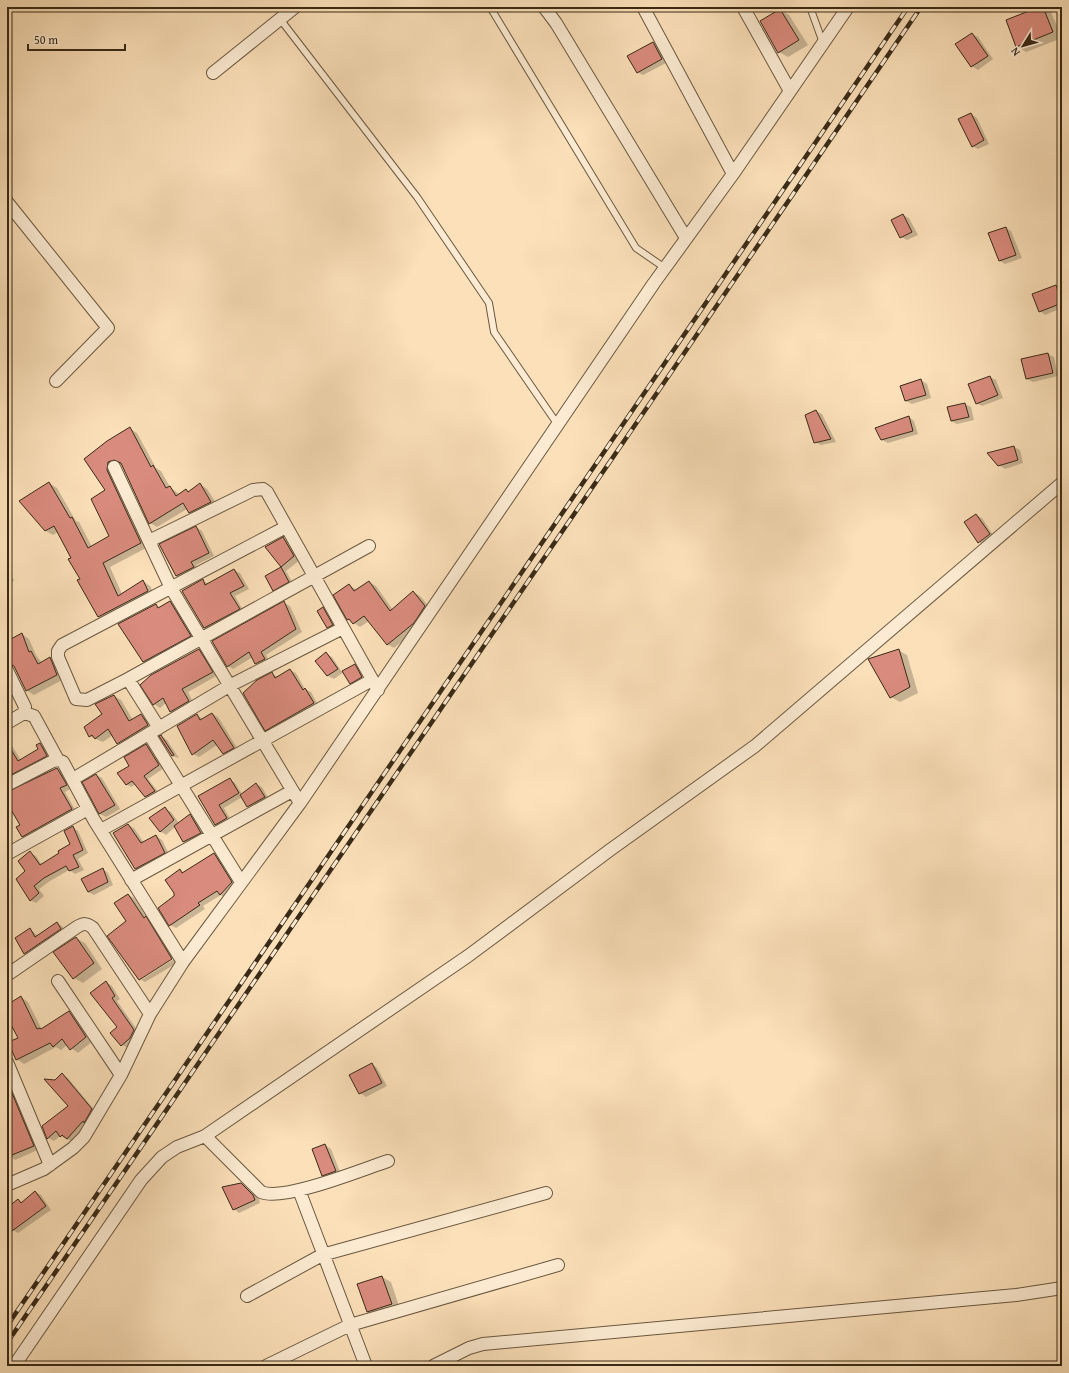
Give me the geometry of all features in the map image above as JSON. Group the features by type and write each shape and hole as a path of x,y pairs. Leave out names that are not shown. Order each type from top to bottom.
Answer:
{"street":[{"path":"213,73 295,7"},
{"path":"544,7 556,23 686,238"},
{"path":"643,7 733,174"},
{"path":"743,7 790,90"},
{"path":"7,1185 50,1165 73,1148 84,1137 121,1075 150,1014 183,962 300,803 375,685 558,425 665,268 733,174 848,7"},
{"path":"7,202 108,328 56,381"},
{"path":"114,467 171,588 300,803"},
{"path":"14,1366 151,1168 162,1157 177,1147 205,1136 468,956 610,850 755,746 1062,484"},
{"path":"149,541 258,488 263,488 267,492 375,685"},
{"path":"286,527 62,645 58,651 58,657 76,699 88,700 369,546"},
{"path":"72,779 229,686 343,628"},
{"path":"7,670 25,707 24,713"},
{"path":"128,679 182,786 241,882"},
{"path":"101,830 262,741 375,685"},
{"path":"7,723 24,713 34,716 58,760 63,762 88,809 183,962"},
{"path":"7,785 58,760"},
{"path":"132,880 292,791"},
{"path":"7,854 88,809"},
{"path":"7,975 77,927 82,924 88,924 94,928 150,1014"},
{"path":"58,981 121,1075"},
{"path":"7,1062 50,1165"},
{"path":"205,1136 261,1192 268,1195 299,1190 388,1161"},
{"path":"299,1190 322,1255 366,1366"},
{"path":"247,1296 322,1255 546,1193"},
{"path":"266,1366 350,1325 558,1265"},
{"path":"433,1366 469,1348 483,1344 1008,1296 1062,1288"}],"lane":[{"path":"490,7 636,248 665,268"},
{"path":"810,7 823,43"},
{"path":"280,20 417,197 489,303 494,332 558,425"}],"building":[{"path":"1039,7 1043,7 1053,32 1016,47 1006,20"},
{"path":"780,9 799,40 778,53 760,21"},
{"path":"972,33 988,56 971,67 955,44"},
{"path":"653,42 662,59 637,73 627,56"},
{"path":"971,113 984,140 972,147 958,119"},
{"path":"903,214 912,232 900,238 891,220"},
{"path":"1006,227 1016,255 999,261 988,233"},
{"path":"1056,285 1062,303 1039,312 1032,294"},
{"path":"1048,353 1053,373 1026,379 1021,359"},
{"path":"990,376 998,395 976,404 968,384"},
{"path":"921,379 926,395 905,401 900,386"},
{"path":"965,403 969,417 951,421 947,407"},
{"path":"816,410 831,439 814,443 805,415"},
{"path":"909,416 913,431 881,440 875,428"},
{"path":"130,427 151,467 153,465 166,488 170,486 176,496 186,489 188,492 200,483 211,502 189,513 183,503 149,524 121,463 114,460 108,462 107,470 141,543 103,563 118,596 143,580 148,591 98,617 77,580 80,579 68,559 71,558 54,526 45,531 19,501 49,482 70,518 72,517 88,548 109,536 91,499 105,490 84,459 107,441"},
{"path":"1014,446 1018,460 998,466 987,453"},
{"path":"976,514 990,534 978,543 964,522"},
{"path":"196,526 209,553 191,562 194,567 176,576 159,544"},
{"path":"283,537 294,556 281,567 265,547"},
{"path":"281,567 289,582 273,591 265,576"},
{"path":"234,569 244,586 230,593 240,609 204,628 182,591 203,579 205,585"},
{"path":"369,581 390,611 413,591 425,606 414,623 387,645 364,616 353,624 349,619 347,620 333,595 349,584 354,591"},
{"path":"170,601 191,636 143,662 118,624 156,604 158,608"},
{"path":"284,601 296,629 261,652 265,659 255,664 249,652 227,667 212,641"},
{"path":"323,607 333,625 327,628 317,611"},
{"path":"22,633 29,652 31,651 38,664 50,657 57,675 26,691 14,666 7,663 7,641"},
{"path":"199,649 213,672 182,689 189,701 170,712 163,698 153,705 140,685 151,675"},
{"path":"899,649 910,687 890,698 868,659"},
{"path":"326,652 338,669 327,676 315,661"},
{"path":"355,664 362,677 350,684 342,671"},
{"path":"290,669 303,690 305,688 314,703 265,731 243,693 257,680 272,672 275,678"},
{"path":"114,695 129,721 141,714 148,725 117,744 108,729 95,739 92,735 89,737 84,727 102,714 95,704"},
{"path":"212,713 234,748 223,754 213,740 192,755 177,726 197,714 200,720"},
{"path":"161,735 174,755 172,756 159,736"},
{"path":"7,743 18,761 38,749 36,745 40,743 47,756 7,777"},
{"path":"146,744 159,765 144,776 155,791 145,797 132,781 126,785 117,773 129,766 124,757"},
{"path":"57,768 67,785 60,788 72,809 22,837 16,827 20,825 7,803 7,792"},
{"path":"96,774 115,805 99,814 82,782"},
{"path":"230,778 239,793 219,805 227,818 215,825 198,796"},
{"path":"256,783 265,797 247,807 240,795"},
{"path":"165,807 174,820 160,832 149,818"},
{"path":"190,814 201,833 183,842 174,826"},
{"path":"128,824 141,843 156,835 165,853 135,869 113,833"},
{"path":"73,826 83,850 73,855 79,867 69,871 66,866 44,878 34,886 39,893 30,901 16,879 25,871 18,861 30,851 40,865 59,853 58,851 70,844 64,831"},
{"path":"214,853 232,882 220,895 217,891 198,903 200,905 169,926 158,908 174,896 174,893 165,880 180,869 182,873"},
{"path":"103,868 108,882 88,892 81,879"},
{"path":"128,894 144,918 146,916 172,959 139,980 107,936 126,921 114,903"},
{"path":"57,922 61,929 24,954 15,938 30,928 35,937"},
{"path":"76,937 94,963 73,979 53,952"},
{"path":"106,981 115,996 112,998 134,1030 130,1038 121,1046 110,1033 117,1027 90,993"},
{"path":"21,996 37,1029 41,1029 69,1011 86,1037 70,1050 62,1039 53,1047 50,1043 16,1060 8,1042 18,1038 7,1017 7,1005"},
{"path":"372,1063 382,1083 359,1094 349,1075"},
{"path":"62,1073 92,1109 84,1123 83,1121 67,1139 62,1135 60,1137 56,1131 47,1139 42,1126 68,1106 44,1079 55,1080"},
{"path":"7,1081 34,1146 7,1157 7,1129 10,1127 7,1119"},
{"path":"325,1144 336,1171 322,1176 312,1149"},
{"path":"241,1183 253,1195 255,1200 233,1210 222,1187"},
{"path":"35,1191 46,1206 12,1231 7,1224 7,1208 18,1199 21,1203"},
{"path":"382,1276 392,1304 367,1312 357,1284"}],"railway":[{"path":"7,1326 908,7"},
{"path":"7,1343 921,7"}]}
